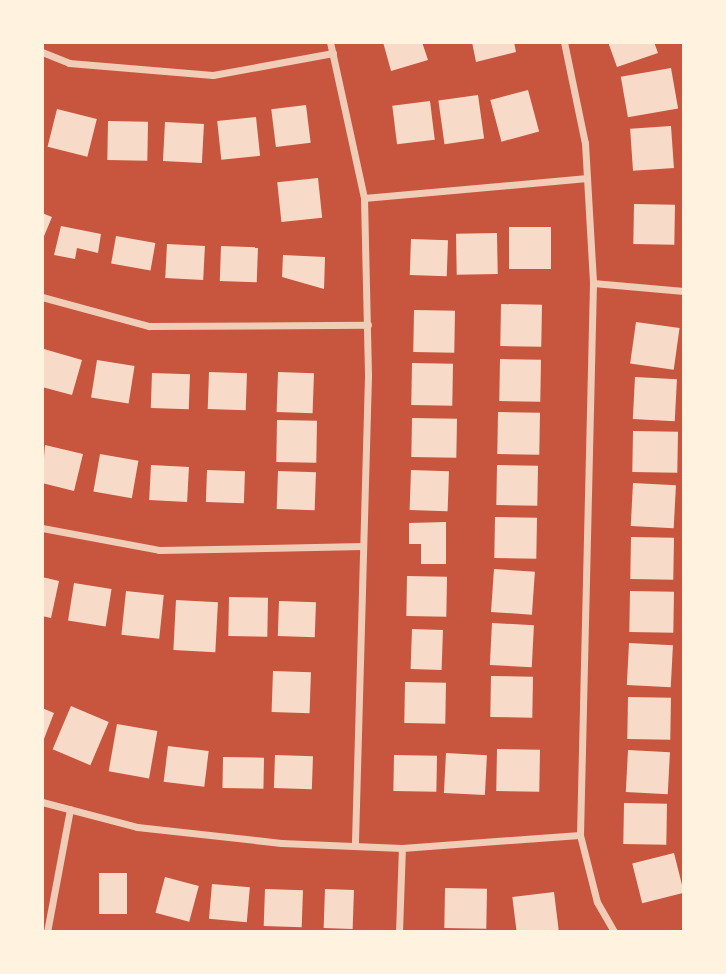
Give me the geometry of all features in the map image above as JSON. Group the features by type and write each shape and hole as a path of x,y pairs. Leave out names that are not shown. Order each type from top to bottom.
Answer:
{"street":[{"path":"330,42 364,198 368,325 355,844"},
{"path":"564,42 587,178 593,283 580,835 597,902 614,932"},
{"path":"42,52 69,63 213,75 333,53"},
{"path":"364,198 587,178"},
{"path":"593,283 684,291"},
{"path":"42,298 149,326 368,325"},
{"path":"42,528 159,550 363,546"},
{"path":"42,802 221,839 402,848 580,835"},
{"path":"47,932 70,809"},
{"path":"399,932 402,848"}],"building":[{"path":"383,42 422,42 428,60 391,71"},
{"path":"472,42 514,42 516,52 476,62"},
{"path":"608,42 654,42 658,53 617,67"},
{"path":"671,68 678,108 628,117 621,77"},
{"path":"528,90 539,132 501,142 490,100"},
{"path":"478,95 484,139 445,144 438,101"},
{"path":"430,101 435,140 397,144 392,106"},
{"path":"306,105 311,143 276,147 271,109"},
{"path":"57,109 97,119 87,157 48,147"},
{"path":"256,117 260,156 221,160 217,121"},
{"path":"108,121 148,122 147,161 107,160"},
{"path":"165,122 204,124 202,163 163,161"},
{"path":"671,126 674,168 633,171 630,129"},
{"path":"318,178 322,218 281,222 277,182"},
{"path":"634,204 675,205 674,245 633,244"},
{"path":"42,213 52,217 42,241"},
{"path":"61,226 101,234 98,253 77,248 75,259 54,255"},
{"path":"509,227 551,227 551,269 509,269"},
{"path":"497,233 498,274 457,275 456,234"},
{"path":"116,236 155,243 151,271 111,264"},
{"path":"411,239 448,240 447,276 410,275"},
{"path":"167,244 205,246 203,280 165,278"},
{"path":"221,246 258,247 257,282 220,281"},
{"path":"283,255 325,257 324,289 282,277"},
{"path":"501,304 542,305 541,347 500,346"},
{"path":"414,310 455,311 454,353 413,352"},
{"path":"636,322 680,328 674,370 630,364"},
{"path":"44,349 82,360 72,395 42,387"},
{"path":"500,359 541,360 540,402 499,401"},
{"path":"97,360 135,366 129,403 91,398"},
{"path":"412,363 453,364 452,406 411,405"},
{"path":"209,372 247,373 246,410 208,409"},
{"path":"278,372 314,373 313,413 277,412"},
{"path":"152,373 190,374 189,409 151,408"},
{"path":"635,377 677,379 675,421 633,419"},
{"path":"498,412 540,413 539,455 497,454"},
{"path":"412,418 457,419 456,458 411,457"},
{"path":"277,420 317,421 316,463 276,462"},
{"path":"633,431 678,432 677,473 632,472"},
{"path":"45,445 83,454 74,491 42,483"},
{"path":"100,454 138,461 132,498 93,491"},
{"path":"151,465 189,467 187,502 149,500"},
{"path":"497,465 538,466 537,506 496,505"},
{"path":"207,470 245,471 244,503 206,502"},
{"path":"411,470 449,471 448,511 410,510"},
{"path":"278,471 316,472 315,510 277,509"},
{"path":"633,483 676,485 674,528 631,526"},
{"path":"495,517 537,518 536,559 494,558"},
{"path":"446,522 446,564 421,564 421,544 409,544 409,523"},
{"path":"631,537 674,538 673,580 630,579"},
{"path":"494,569 535,572 532,615 491,612"},
{"path":"407,576 447,577 446,617 406,616"},
{"path":"42,577 59,581 51,618 42,616"},
{"path":"74,583 112,589 106,626 68,621"},
{"path":"126,591 164,595 159,639 121,635"},
{"path":"630,591 674,592 673,633 629,632"},
{"path":"229,597 268,598 267,637 228,636"},
{"path":"176,600 218,602 215,652 173,650"},
{"path":"279,601 316,602 315,637 278,636"},
{"path":"492,623 534,625 532,667 490,665"},
{"path":"412,629 443,630 442,670 411,669"},
{"path":"629,643 673,645 671,687 627,685"},
{"path":"273,671 311,672 310,713 272,712"},
{"path":"491,676 533,677 532,718 490,717"},
{"path":"405,682 446,683 445,724 404,723"},
{"path":"628,697 671,698 670,740 627,739"},
{"path":"71,706 109,722 90,765 53,749"},
{"path":"42,708 54,713 42,744"},
{"path":"117,724 157,731 149,778 109,771"},
{"path":"168,746 209,751 204,787 164,782"},
{"path":"497,749 540,750 539,792 496,791"},
{"path":"628,750 670,752 668,794 626,792"},
{"path":"446,753 487,755 485,795 444,793"},
{"path":"275,755 313,756 312,789 274,788"},
{"path":"394,755 437,756 436,792 393,791"},
{"path":"223,757 264,758 263,789 222,788"},
{"path":"624,803 667,804 666,845 623,844"},
{"path":"674,853 684,893 642,903 632,863"},
{"path":"99,873 127,873 127,914 99,914"},
{"path":"165,877 199,886 189,922 155,913"},
{"path":"212,884 250,887 247,922 209,919"},
{"path":"445,888 487,889 486,929 444,928"},
{"path":"265,889 303,890 302,927 264,926"},
{"path":"325,889 354,890 353,929 324,928"},
{"path":"554,892 559,932 517,932 512,897"}]}
